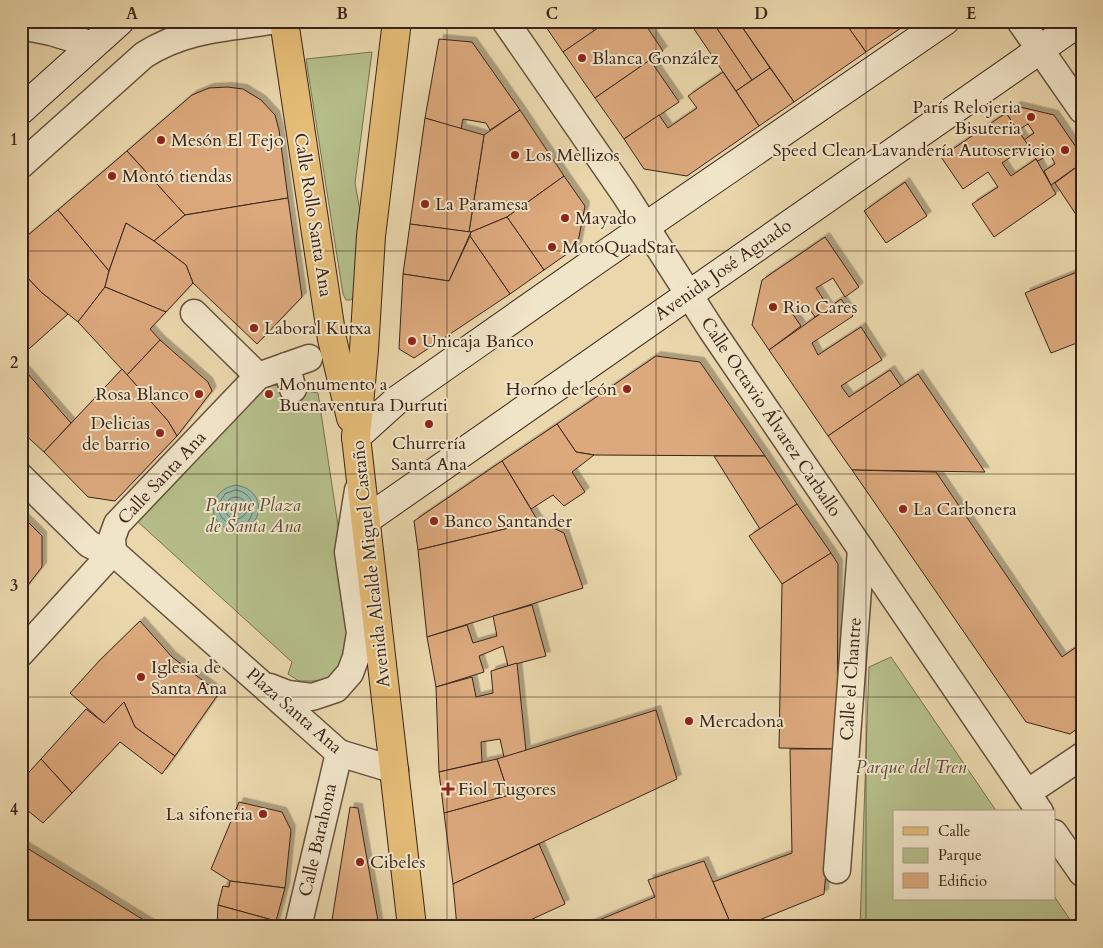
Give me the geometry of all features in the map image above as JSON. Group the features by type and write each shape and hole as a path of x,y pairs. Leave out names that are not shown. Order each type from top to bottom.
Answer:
{"main road":[{"path":"21,110 120,21"},
{"name":"Calle Rollo Santa Ana","path":"284,21 332,339 356,437"},
{"name":"Avenida Alcalde Miguel Castaño","path":"397,21 371,236 364,350 356,437 412,927"},
{"path":"356,437 397,400 945,21"},
{"name":"Avenida José Aguado","path":"366,520 1081,21"}],"street":[{"path":"21,165 144,55 162,43 192,33 271,21"},
{"name":"Calle Octavio Álvarez Carballo","path":"505,21 624,193 688,295 1033,802"},
{"path":"1020,21 1082,110"},
{"path":"21,26 93,44"},
{"path":"194,313 258,376"},
{"name":"Calle Santa Ana","path":"114,552 112,538 117,524 258,376 296,371"},
{"path":"261,684 288,694 312,697 336,689 350,673 356,657 360,633 348,552 360,472"},
{"path":"21,477 88,544 98,549 114,552"},
{"name":"Calle el Chantre","path":"837,870 861,549"},
{"path":"21,653 114,552"},
{"name":"Plaza Santa Ana","path":"114,552 339,753 395,770"},
{"name":"Calle Barahona","path":"298,927 339,753"},
{"path":"1033,802 1082,756"},
{"path":"1056,836 1082,873"}],"green space":[{"path":"372,52 355,183 364,233 355,292 351,300 346,300 343,294 306,59"},
{"name":"Parque Plaza de Santa Ana","path":"262,383 318,393 354,631 344,660 328,678 314,681 299,681 288,674 292,662 137,521"},
{"name":"Parque del Tren","path":"891,657 996,810 893,810 893,900 1056,899 1075,927 860,927 869,667"}],"water":[{"path":"236,485 250,491 258,502 258,515 250,528 234,530 225,527 214,516 213,508 219,494 226,488"}],"building":[{"path":"542,21 587,21 594,31 563,52"},
{"path":"608,21 643,21 663,51 595,98 563,52"},
{"path":"700,21 712,21 752,80 736,91 692,26"},
{"path":"712,21 738,21 770,68 752,80"},
{"path":"738,21 844,21 866,52 794,102"},
{"path":"844,21 897,21 901,28 866,52"},
{"path":"439,39 472,42 520,110 490,130 486,123 463,119 461,129 425,118"},
{"path":"650,60 679,102 624,139 595,98"},
{"path":"770,68 794,102 759,126 736,91"},
{"path":"723,72 759,126 687,176 644,169 624,139 659,115 668,128 697,108 688,96"},
{"path":"227,87 243,89 261,100 275,115 279,130 288,198 185,215 127,151 192,95 209,88"},
{"path":"1016,106 1054,115 1082,156 1082,163 1051,185 1044,171 1055,164 1050,154 1038,161 1036,159 1024,140 1034,133 1028,124 1018,130 1006,113"},
{"name":"Los Mellizos","path":"520,110 564,176 507,217 469,232 484,135"},
{"path":"1006,113 1028,145 1002,163 1011,176 1036,159 1056,194 994,237 972,204 998,187 988,172 963,189 941,157"},
{"path":"425,118 484,135 469,232 410,224"},
{"path":"127,151 185,215 154,241 126,223 109,271 58,210"},
{"path":"1082,163 1082,217 1079,219 1055,183"},
{"path":"564,176 585,206 577,247 544,270 507,217"},
{"path":"905,182 927,216 886,243 864,211"},
{"path":"288,198 302,297 257,344 193,283 186,265 154,241 185,215"},
{"path":"58,210 109,271 105,287 78,322 41,292 21,271 21,241"},
{"path":"507,217 544,270 510,294 470,236 471,232"},
{"path":"126,223 186,265 193,283 166,312 105,287"},
{"path":"410,224 471,232 449,281 403,274"},
{"path":"470,236 510,294 414,358 399,349 403,274 449,281"},
{"path":"825,237 859,287 845,297 833,278 816,288 829,308 815,317 806,304 792,313 801,326 769,350 752,325 762,280"},
{"path":"1082,270 1082,341 1051,353 1025,293"},
{"path":"21,271 41,292 68,314 21,356"},
{"path":"105,287 166,312 150,329 160,340 127,375 78,322"},
{"path":"841,299 853,316 812,343 818,355 861,327 882,360 841,386 849,397 890,370 901,386 828,436 769,350"},
{"path":"160,340 208,382 212,391 177,436 168,421 127,375"},
{"path":"656,356 700,362 765,456 594,455 576,452 557,424"},
{"path":"21,366 71,423 44,452 21,431"},
{"path":"122,369 168,421 177,436 115,501 88,497 44,452"},
{"path":"918,374 985,472 852,470 828,436"},
{"path":"557,424 576,452 594,455 572,472 585,492 564,506 553,495 531,509 502,461"},
{"path":"714,456 765,456 797,504 760,529"},
{"path":"502,461 538,521 418,550 414,521"},
{"path":"852,470 936,472 1062,657 1082,643 1082,725 1070,734 1026,722"},
{"path":"797,504 831,553 782,584 749,536"},
{"path":"21,515 42,536 42,567 21,594"},
{"path":"538,521 564,533 583,588 427,637 418,550"},
{"path":"831,553 838,564 837,749 779,748 782,584"},
{"path":"532,605 546,656 508,666 503,646 479,656 484,672 436,687 427,637 467,625 473,643 497,636 493,616"},
{"name":"Iglesia de Santa Ana","path":"140,621 172,657 219,693 175,756 135,727 124,702 104,723 70,693 99,661"},
{"path":"517,663 526,751 504,757 500,739 481,742 482,762 439,772 436,687 472,677 476,697 493,693 491,671"},
{"path":"124,702 135,727 175,756 162,774 120,742 72,793 41,759 86,709 104,723"},
{"path":"656,710 677,779 453,884 444,813 509,795 497,759"},
{"path":"790,749 837,749 824,894 742,927 732,927 713,882 792,853"},
{"path":"41,759 72,793 43,823 21,805 21,781"},
{"path":"497,759 509,795 444,813 439,772"},
{"path":"239,802 282,812 291,830 285,888 230,881 211,869"},
{"path":"350,807 358,808 378,921 332,920"},
{"path":"539,844 565,904 515,927 457,927 453,884"},
{"path":"21,845 155,927 34,927 21,919"},
{"path":"704,861 732,927 582,927 655,897 648,880"},
{"path":"230,881 285,888 276,921 218,905 223,886 229,887"},
{"path":"218,905 276,921 275,927 217,927"},
{"path":"332,920 378,921 378,927 330,927"}],"place":[{"name":"Blanca González","path":"582,58"},
{"name":"París Relojeria Bisuteria","path":"1031,117"},
{"name":"Mesón El Tejo","path":"161,140"},
{"name":"Speed Clean Lavandería Autoservicio","path":"1065,150"},
{"name":"Los Mellizos","path":"515,155"},
{"name":"Montó tiendas","path":"112,176"},
{"name":"La Paramesa","path":"425,204"},
{"name":"Mayado","path":"565,218"},
{"name":"MotoQuadStar","path":"552,247"},
{"name":"Rio Cares","path":"773,307"},
{"name":"Laboral Kutxa","path":"254,328"},
{"name":"Unicaja Banco","path":"412,341"},
{"name":"Horno de león","path":"627,389"},
{"name":"Rosa Blanco","path":"199,394"},
{"name":"Monumento a Buenaventura Durruti","path":"269,394"},
{"name":"Churrería Santa Ana","path":"429,424"},
{"name":"Delicias de barrio","path":"160,433"},
{"name":"La Carbonera","path":"903,509"},
{"name":"Banco Santander","path":"434,521"},
{"name":"Iglesia de Santa Ana","path":"141,677"},
{"name":"Mercadona","path":"689,721"},
{"name":"Fiol Tugores","path":"448,789"},
{"name":"La sifoneria","path":"263,814"},
{"name":"Cibeles","path":"360,862"}]}
